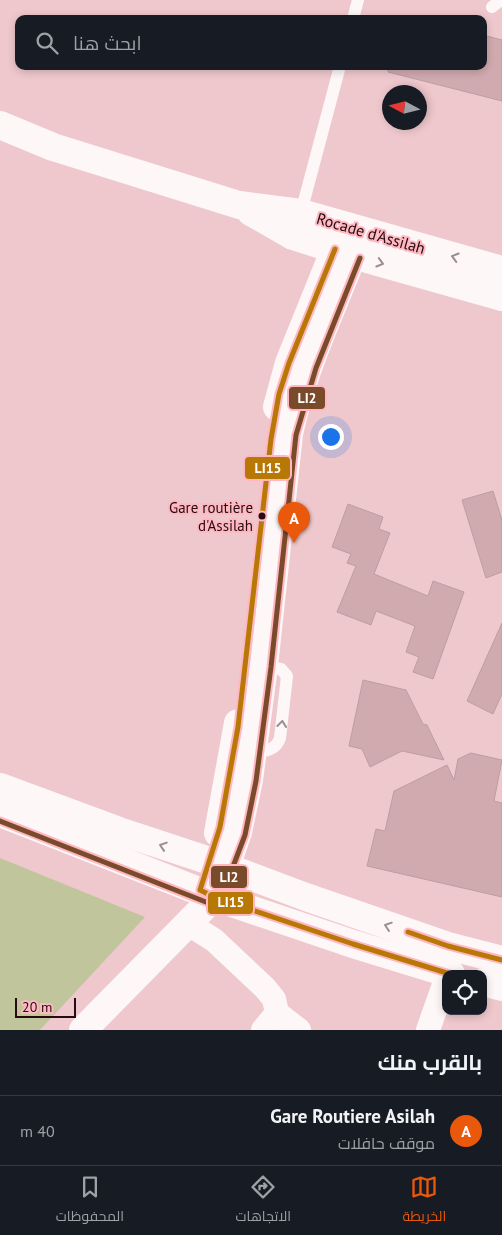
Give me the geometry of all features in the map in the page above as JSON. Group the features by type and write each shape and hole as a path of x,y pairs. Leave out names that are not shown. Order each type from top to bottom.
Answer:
{"street":[{"name":"Rocade d'Assilah","path":"0,126 53,147 297,224 502,270"},
{"name":"Rocade d'Assilah","path":"297,224 344,252 502,297"},
{"path":"218,864 220,827 238,727 271,439 279,394 289,363 344,252"},
{"path":"83,1030 199,907 218,864 238,832 249,780 264,666 289,434 295,406 315,350 344,252"},
{"path":"0,787 119,831 218,864 306,897 448,946 502,960"},
{"path":"0,813 199,907 353,944 442,973"},
{"path":"199,907 214,940 265,988 274,999 270,1021 299,1030"},
{"path":"487,983 502,987"},
{"path":"428,1030 442,992"}],"lane":[{"path":"354,15 358,0"},
{"path":"297,224 339,70"}],"green space":[{"path":"0,858 145,917 40,1030 0,1030"}],"building":[{"path":"487,36 502,40 502,101 388,72 388,70 487,70"},
{"path":"493,491 502,520 502,572 486,578 462,500"},
{"path":"348,504 383,517 379,529 390,533 374,574 428,596 433,581 464,592 433,679 413,672 419,657 406,652 415,626 376,611 371,625 337,612 356,566 347,563 351,554 332,547"},
{"path":"502,623 502,694 493,714 467,701"},
{"path":"363,680 406,690 423,724 427,725 444,760 402,751 370,767 362,749 349,746"},
{"path":"471,753 502,760 494,801 502,803 502,897 367,866 376,829 385,831 394,791 447,765 454,780 458,759"}],"transit line":[{"name":"LI15","path":"335,249 289,363 279,394 271,439 238,727 220,827 200,890 214,897 353,944 442,972"},
{"name":"LI2","path":"0,821 211,904 216,904 220,901 245,835 256,781 271,667 296,435 316,368 360,258"},
{"name":"LI15","path":"408,932 448,946 502,960"}],"place":[{"name":"Gare routière d'Assilah","path":"262,516"},
{"name":"Gare Routiere Asilah","path":"294,543"}]}
